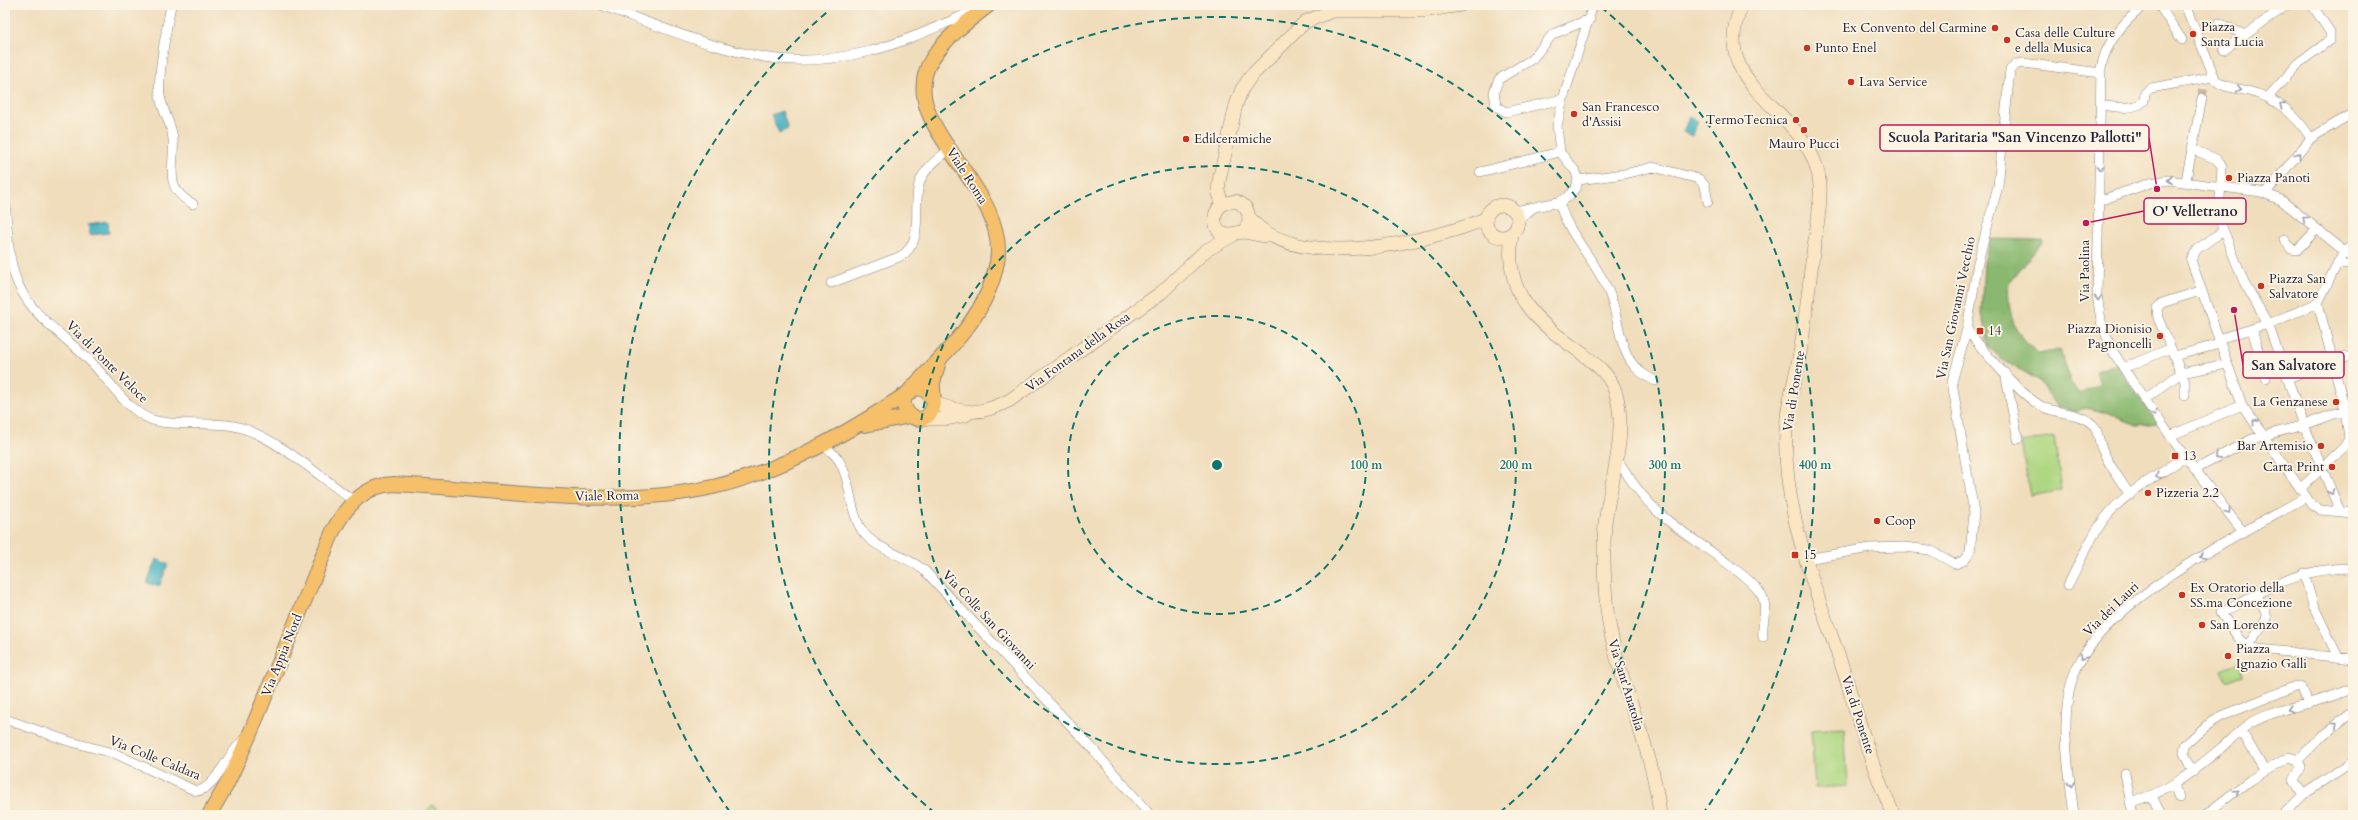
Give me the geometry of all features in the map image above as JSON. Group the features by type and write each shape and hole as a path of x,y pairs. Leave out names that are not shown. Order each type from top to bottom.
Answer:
{"main road":[{"name":"Viale Roma","path":"356,499 373,488 394,484 556,496 668,494 707,488 737,480 775,466 823,444 908,392 955,344 980,307 994,274 998,247 992,217 979,192 950,149 925,106 922,94 924,76 931,60 940,49 988,5"},
{"path":"1462,5 1422,11 1332,11 1315,16 1305,22 1251,76 1242,89 1236,105 1218,190 1222,204 1214,218 1221,232 1273,237 1306,245 1362,248 1408,242 1469,226 1490,228 1502,238 1512,234"},
{"name":"Via di Ponente","path":"1742,5 1734,35 1734,53 1736,62 1754,86 1809,147 1816,164 1820,184 1820,203 1801,350 1787,427 1791,502 1807,559 1876,772 1894,815"},
{"path":"1224,163 1227,187 1235,201 1245,207 1249,217 1255,225 1273,237"},
{"path":"1222,204 1235,201"},
{"path":"1512,271 1490,228 1487,214 1495,206 1506,205 1517,216"},
{"name":"Via Sant'Anatolia","path":"1517,216 1516,230 1512,234 1510,248 1512,271 1525,302 1537,320 1602,368 1612,383 1620,410 1616,457 1605,534 1607,607 1619,669 1652,767 1660,815"},
{"path":"1237,234 1247,228 1249,217"},
{"name":"Via Fontana della Rosa","path":"1205,251 1212,235 1214,218"},
{"name":"Via Fontana della Rosa","path":"915,417 945,419 970,414 1004,403 1028,388 1162,292 1205,251 1237,234"},
{"path":"939,359 933,384 934,401 930,413 915,417 903,403 908,392 924,388 934,401 970,414"},
{"name":"Viale Roma","path":"848,430 915,417"},
{"name":"Via Appia Nord","path":"209,815 227,784 249,736 331,537 341,517 356,499"}],"street":[{"path":"171,5 160,95 174,140 171,165 173,179 182,196 193,204"},
{"path":"601,5 714,44 761,56 793,60 839,57 880,48 913,37 988,5"},
{"path":"1517,216 1533,208 1559,202 1573,192 1578,180 1574,169 1560,152 1557,126 1563,99 1590,19 1593,5"},
{"name":"Via Paolina","path":"2145,5 2134,8 2121,27 2104,55 2101,73 2099,311 2106,336 2124,368 2170,436 2185,457 2196,469 2240,534"},
{"path":"2159,5 2182,40"},
{"path":"2185,5 2196,33 2207,80"},
{"path":"2224,50 2287,5"},
{"path":"2268,97 2299,63 2330,40 2330,32 2312,5"},
{"path":"1563,99 1506,112 1496,106 1495,87 1502,77 1532,59 1553,34 1590,19"},
{"path":"2219,23 2245,35"},
{"name":"Via San Giovanni Vecchio","path":"1807,559 1859,550 1892,547 1925,549 1938,553 1953,563 1960,563 1966,559 1972,542 1974,513 1952,382 1954,367 1967,329 1978,262 1999,182 2010,72 2014,65 2023,63 2101,73"},
{"path":"2101,105 2117,107 2136,106 2144,101 2145,93 2150,88 2207,80 2268,97 2293,114 2311,138"},
{"path":"2186,180 2202,98"},
{"path":"2266,193 2311,138 2353,113"},
{"path":"831,283 899,257 908,251 915,233 918,192 921,179 928,168 950,149"},
{"path":"2192,149 2221,164 2222,185 2220,216 2223,231 2241,276 2268,324 2304,425 2321,469 2340,511"},
{"path":"1480,172 1560,152"},
{"path":"1578,180 1624,174 1653,167 1699,179 1705,186 1708,202"},
{"path":"2099,200 2158,181 2186,180 2266,193 2281,200 2350,255"},
{"name":"Via di Ponte Veloce","path":"5,202 8,260 17,282 29,302 89,360 138,413 156,421 226,425 250,431 269,440 356,499"},
{"path":"1559,202 1567,224 1590,258 1609,292 1629,359 1636,369 1655,381"},
{"path":"2284,239 2291,249 2297,250 2317,229"},
{"path":"2223,231 2199,248 2192,255 2192,266 2242,405 2265,436 2300,489 2318,509 2353,513"},
{"path":"2300,489 2321,469 2348,447 2350,436 2347,406 2318,303 2337,264 2350,255 2353,244"},
{"path":"2337,264 2353,264"},
{"path":"2185,395 2186,385 2158,318 2157,308 2162,303 2200,291"},
{"path":"2124,368 2172,352 2219,341 2268,324 2318,303"},
{"path":"1967,329 2005,373 2039,405 2080,417 2093,425 2098,433 2104,454 2130,495"},
{"path":"2252,329 2266,378"},
{"path":"1964,339 1980,345"},
{"path":"2288,378 2333,360 2353,356"},
{"path":"2145,399 2180,373 2227,364"},
{"path":"2005,373 2018,439"},
{"path":"2170,436 2242,405"},
{"path":"2196,469 2245,442 2304,425 2347,406"},
{"name":"Via Colle San Giovanni","path":"823,444 840,462 858,523 865,535 876,543 911,561 925,571 1091,747 1150,815"},
{"path":"1616,457 1634,486 1661,515 1758,590 1765,603 1762,637"},
{"path":"2068,585 2099,528 2114,508 2130,495 2185,457"},
{"name":"Via dei Lauri","path":"2074,815 2067,716 2071,683 2080,661 2100,635 2145,593 2169,575 2306,497"},
{"path":"2351,568 2329,569 2304,573 2289,578 2222,613 2247,646 2256,650 2353,659"},
{"path":"2304,573 2313,605 2338,657"},
{"path":"2247,646 2266,619 2265,610 2257,595"},
{"path":"2193,772 2184,753 2185,745 2218,718 2296,686 2302,688 2308,704"},
{"path":"2130,802 2152,796 2174,785 2193,772 2241,730 2259,719 2353,688"},
{"path":"2298,760 2324,735 2353,712"},
{"name":"Via Colle Caldara","path":"5,719 68,741 123,756 196,791 209,787 235,748 249,736"},
{"path":"2241,730 2264,770"},
{"path":"2205,815 2264,770 2289,757 2298,760 2301,767 2294,780 2303,795"},
{"path":"2283,815 2303,795 2353,762"},
{"path":"2125,773 2133,815"},
{"path":"2174,785 2179,798"},
{"path":"2152,796 2161,815"}],"green space":[{"path":"1990,239 2044,240 2008,284 2011,315 2017,330 2029,345 2038,354 2060,350 2074,388 2080,394 2100,384 2096,371 2116,364 2157,423 2137,425 2104,412 2085,408 2077,411 2056,406 2038,380 2003,360 1989,347 1981,313 1984,263"},
{"path":"2054,437 2062,490 2030,496 2021,442"},
{"path":"2239,663 2243,675 2226,681 2221,670"},
{"path":"1844,728 1848,786 1815,788 1811,730"},
{"path":"432,805 444,815 423,815"}],"water":[{"path":"782,111 788,129 779,133 771,115"},
{"path":"1689,117 1698,121 1692,136 1683,132"},
{"path":"108,222 109,233 90,235 88,225"},
{"path":"156,559 168,564 159,587 147,583"}],"tunnel":[{"path":"2202,98 2204,86"}],"place":[{"name":"Ex Convento del Carmine","path":"1995,28"},
{"name":"Piazza Santa Lucia","path":"2193,34"},
{"name":"Casa delle Culture e della Musica","path":"2007,40"},
{"name":"Punto Enel","path":"1807,48"},
{"name":"Lava Service","path":"1851,82"},
{"name":"San Francesco d'Assisi","path":"1574,114"},
{"name":"TermoTecnica","path":"1796,120"},
{"name":"Mauro Pucci","path":"1804,130"},
{"name":"Edilceramiche","path":"1186,139"},
{"name":"Piazza Panoti","path":"2229,178"},
{"name":"Scuola Paritaria \"San Vincenzo Pallotti\"","path":"2157,189"},
{"name":"O' Velletrano","path":"2086,223"},
{"name":"Piazza San Salvatore","path":"2261,286"},
{"name":"San Salvatore","path":"2234,310"},
{"name":"14","path":"1980,331"},
{"name":"Piazza Dionisio Pagnoncelli","path":"2160,336"},
{"name":"La Genzanese","path":"2336,402"},
{"name":"Bar Artemisio","path":"2321,446"},
{"name":"13","path":"2175,456"},
{"name":"Carta Print","path":"2332,467"},
{"name":"Pizzeria 2.2","path":"2148,493"},
{"name":"Coop","path":"1877,521"},
{"name":"15","path":"1795,555"},
{"name":"Ex Oratorio della SS.ma Concezione","path":"2182,595"},
{"name":"San Lorenzo","path":"2202,625"},
{"name":"Piazza Ignazio Galli","path":"2228,656"}]}
